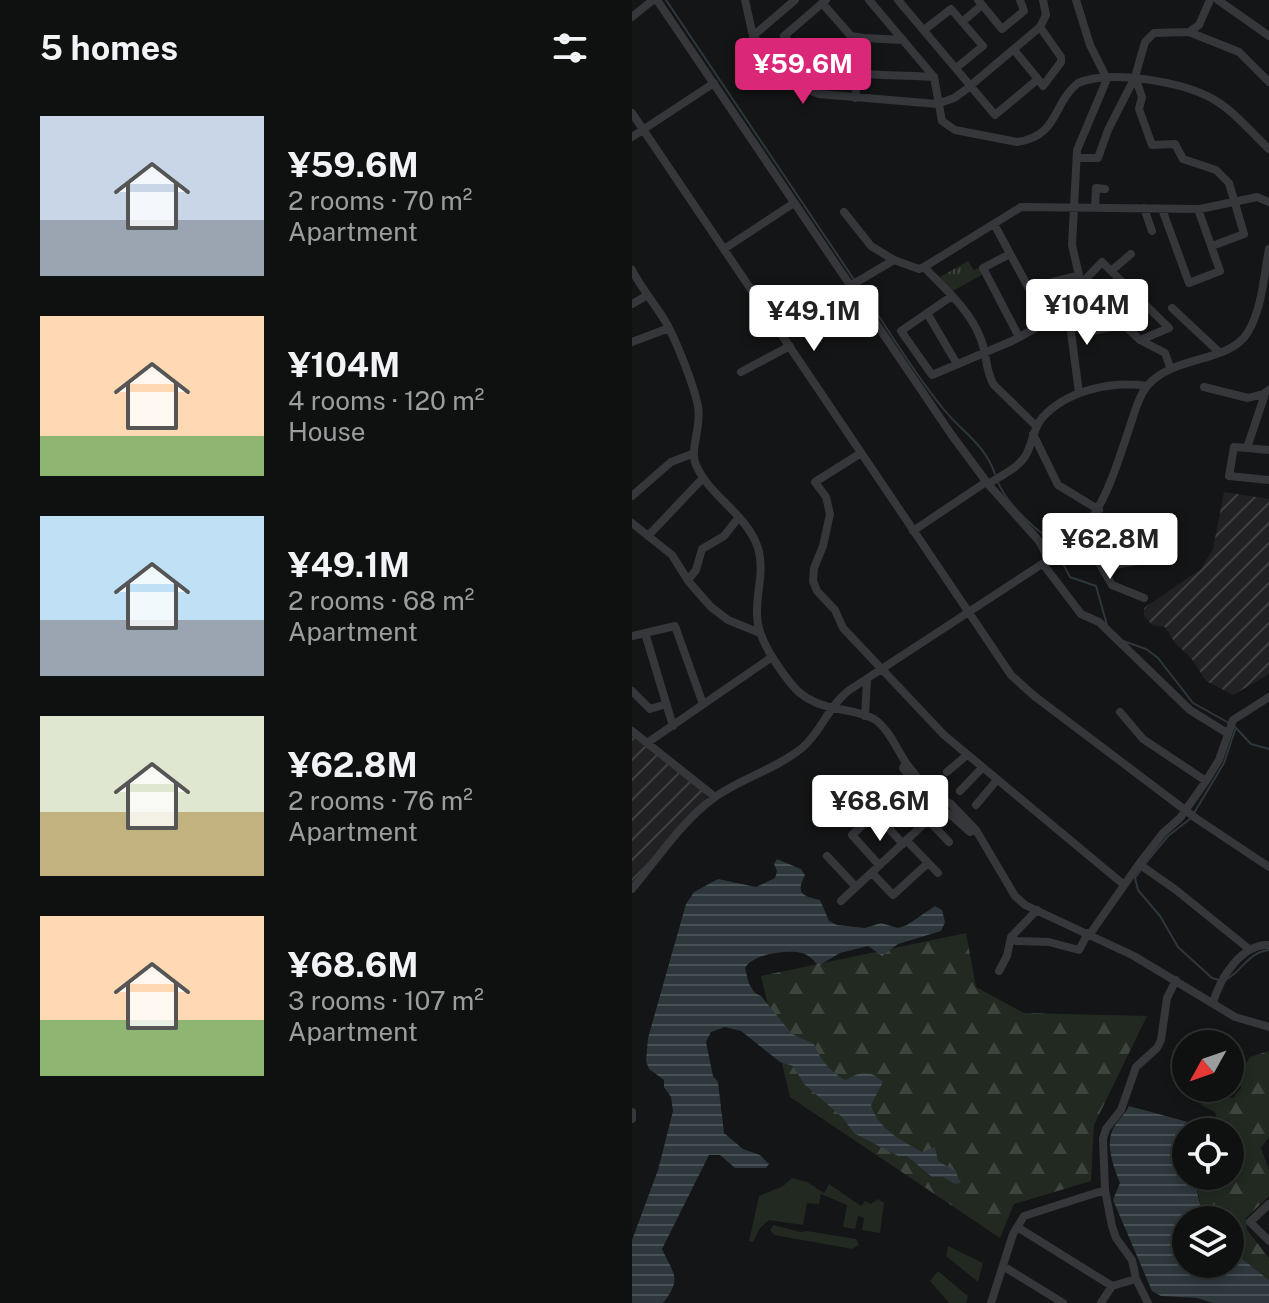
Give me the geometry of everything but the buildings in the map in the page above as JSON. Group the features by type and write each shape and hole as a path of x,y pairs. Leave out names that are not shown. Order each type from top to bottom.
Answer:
{"street":[{"path":"632,17 655,0 794,203 855,283 987,483 1052,558 1081,614 1099,622 1190,710 1230,727"},
{"path":"745,0 753,36 796,85 819,94 937,104 954,98 971,86 1040,27 1046,15 1043,0"},
{"path":"753,36 795,0"},
{"path":"869,0 934,77 937,104 947,127 1017,142 1044,132 1078,83 1135,77 1212,99 1269,149"},
{"path":"898,0 995,115 1038,79"},
{"path":"962,22 980,2 1002,29 1024,11 1020,0"},
{"path":"1076,0 1090,45 1107,79 1081,138 1077,158 1072,245 1080,304 1071,332 1071,347 1079,393"},
{"path":"1189,32 1199,25 1210,0"},
{"path":"1218,0 1269,36"},
{"path":"903,40 851,36 824,2 784,36 817,67 934,77"},
{"path":"924,30 951,9 983,46 956,68"},
{"path":"1014,50 1043,86 1061,62 1061,57 1040,27"},
{"path":"1077,158 1098,158 1108,130 1135,77 1148,37 1154,33 1189,32 1239,52 1269,82"},
{"path":"855,98 863,38"},
{"path":"1135,77 1142,97 1139,109 1152,145 1175,144 1183,159 1216,170 1229,183 1244,234 1212,246"},
{"path":"632,137 714,83"},
{"path":"632,113 999,660 1022,686 1190,814 1269,867"},
{"path":"1095,207 1096,188 1105,189"},
{"path":"844,212 871,246 894,260 919,269 1021,207 1198,209 1257,197 1269,202"},
{"path":"724,249 794,203"},
{"path":"1144,208 1152,231"},
{"path":"1162,209 1189,283 1220,271 1198,209"},
{"path":"994,224 1047,322"},
{"path":"632,889 684,826 715,797 801,749 841,697 1075,540 1099,510 1138,402 1147,386 1170,367 1233,347 1249,331 1269,249"},
{"path":"1010,254 983,268 1019,337"},
{"path":"1111,271 1131,254"},
{"path":"782,333 894,260"},
{"path":"1031,293 1052,282 1079,280 1102,262 1169,328 1140,340"},
{"path":"924,267 974,324 986,352 990,380 1034,430 1058,485 1099,510"},
{"path":"632,270 669,328 698,406 698,433 692,454 703,478 739,517 758,548 761,571 757,612 760,633 772,657 801,695 813,703 873,718 885,729 928,791 951,804 976,830 1015,896 1025,905 1089,933 1176,980 1235,1017 1269,1027"},
{"path":"1079,280 1140,340 1165,353 1170,367"},
{"path":"632,304 646,296"},
{"path":"952,296 901,331 932,375 1019,337 1080,304"},
{"path":"1172,308 1219,352"},
{"path":"927,313 957,364"},
{"path":"1075,323 1085,332 1124,325"},
{"path":"632,342 669,328"},
{"path":"741,372 790,346"},
{"path":"913,531 1023,458 1034,430 1050,411 1079,393 1108,385 1147,386"},
{"path":"1204,387 1248,398 1266,392"},
{"path":"1247,448 1266,392"},
{"path":"1269,450 1234,447 1229,476 1269,480"},
{"path":"861,453 815,482 826,497 830,514 814,568 813,581 817,591 835,610 843,628 944,735 1123,884"},
{"path":"632,496 671,462 692,454"},
{"path":"648,536 703,478"},
{"path":"688,580 696,570 702,549 724,536 739,517"},
{"path":"633,525 672,555 711,607 728,620 760,633"},
{"path":"1075,540 1097,560 1112,585 1144,598"},
{"path":"1097,560 1120,565 1162,556"},
{"path":"632,636 675,626 703,704"},
{"path":"645,633 673,726"},
{"path":"647,743 772,657"},
{"path":"865,716 867,680"},
{"path":"632,691 650,709 666,704"},
{"path":"1011,937 1016,941 1049,942 1079,950 1123,884 1163,833 1190,814 1219,760 1230,727 1267,701"},
{"path":"1120,712 1143,739 1206,781"},
{"path":"632,731 715,797"},
{"path":"947,772 967,755"},
{"path":"906,763 903,768 919,792 970,832 976,830"},
{"path":"960,791 982,768"},
{"path":"976,805 997,780"},
{"path":"895,790 949,842"},
{"path":"841,901 941,808"},
{"path":"928,863 893,895 852,835 875,813 928,863 938,873"},
{"path":"827,856 856,887"},
{"path":"1139,864 1249,949"},
{"path":"999,971 1007,956 1011,937 1037,910"},
{"path":"1213,1003 1218,986 1227,972 1249,949 1258,944 1269,945"},
{"path":"1148,1303 1128,1253 1116,1238 1105,1190 1103,1139 1106,1129 1121,1110 1136,1067 1157,1048 1161,1040 1167,998 1176,980"},
{"path":"632,1112 632,1119"},
{"path":"991,1303 1017,1227 1024,1216 1105,1190"},
{"path":"1269,1204 1250,1222 1269,1241"},
{"path":"1017,1227 1112,1286"},
{"path":"1003,1266 1063,1303"},
{"path":"1101,1303 1112,1286 1136,1279"}],"shaded area":[{"path":"1224,492 1269,499 1269,674 1233,695 1206,681 1165,627 1153,626 1144,616 1144,608 1201,569 1213,549"},
{"path":"632,735 704,793 706,798 632,882"},
{"path":"777,859 801,869 805,875 802,893 820,900 829,921 837,925 865,928 881,923 898,928 935,906 942,910 945,922 941,931 898,944 882,956 868,946 840,953 818,966 805,954 779,952 755,959 745,968 755,993 761,996 792,1034 814,1044 822,1060 836,1074 846,1080 861,1074 879,1078 883,1082 871,1105 879,1121 891,1133 922,1152 935,1147 938,1161 955,1171 961,1183 932,1177 907,1156 898,1156 854,1133 842,1117 804,1084 793,1066 780,1062 741,1031 725,1027 711,1032 706,1042 713,1076 718,1082 724,1133 769,1164 766,1168 735,1168 720,1155 709,1155 662,1249 674,1276 673,1288 663,1303 632,1303 632,1240 658,1170 673,1111 664,1080 649,1069 646,1061 648,1038 686,904 694,892 718,879 756,887 775,878 777,871 774,864"},
{"path":"1129,1106 1173,1118 1172,1190 1198,1190 1201,1206 1172,1206 1172,1278 1244,1278 1244,1260 1269,1280 1269,1303 1213,1303 1197,1298 1161,1296 1152,1291 1113,1200 1120,1183 1111,1156 1110,1142 1115,1126"}],"green space":[{"path":"968,261 974,270 980,267 983,274 953,291 940,277"},
{"path":"966,933 976,987 1024,1013 1147,1016 1094,1125 1091,1181 1014,1204 1000,1238 790,1097 761,976"},
{"path":"1269,1051 1269,1137 1261,1148 1269,1170 1269,1196 1246,1218 1247,1230 1269,1258 1269,1280 1244,1260 1244,1206 1202,1206 1198,1190 1244,1190 1244,1118 1217,1118 1215,1112 1201,1105 1202,1102 1244,1102 1244,1066 1250,1057"},
{"path":"792,1178 807,1182 824,1193 829,1184 861,1206 865,1201 871,1204 878,1199 884,1203 880,1233 862,1230 864,1218 858,1216 855,1229 843,1227 847,1205 821,1194 819,1204 807,1203 803,1225 769,1220 760,1228 753,1242 749,1241 759,1196 783,1186"},
{"path":"773,1225 856,1239 859,1245 852,1249 774,1235 770,1230"},
{"path":"948,1246 983,1263 978,1282 946,1256"},
{"path":"938,1271 968,1296 966,1303 949,1303 930,1281"}],"waterway":[{"path":"666,0 855,281"},
{"path":"859,286 919,377 948,415 985,453 995,474"},
{"path":"997,480 1012,505 1050,539 1057,552"},
{"path":"1060,558 1070,577 1096,586 1107,625"},
{"path":"1123,641 1146,649 1158,658 1193,703 1229,723"},
{"path":"1234,726 1251,744 1269,749"},
{"path":"1194,813 1224,763 1235,730"},
{"path":"1144,865 1168,836 1190,819"},
{"path":"1141,870 1135,878 1138,890 1160,916 1178,947 1212,978 1219,980"},
{"path":"1225,980 1250,958 1269,950"}]}
